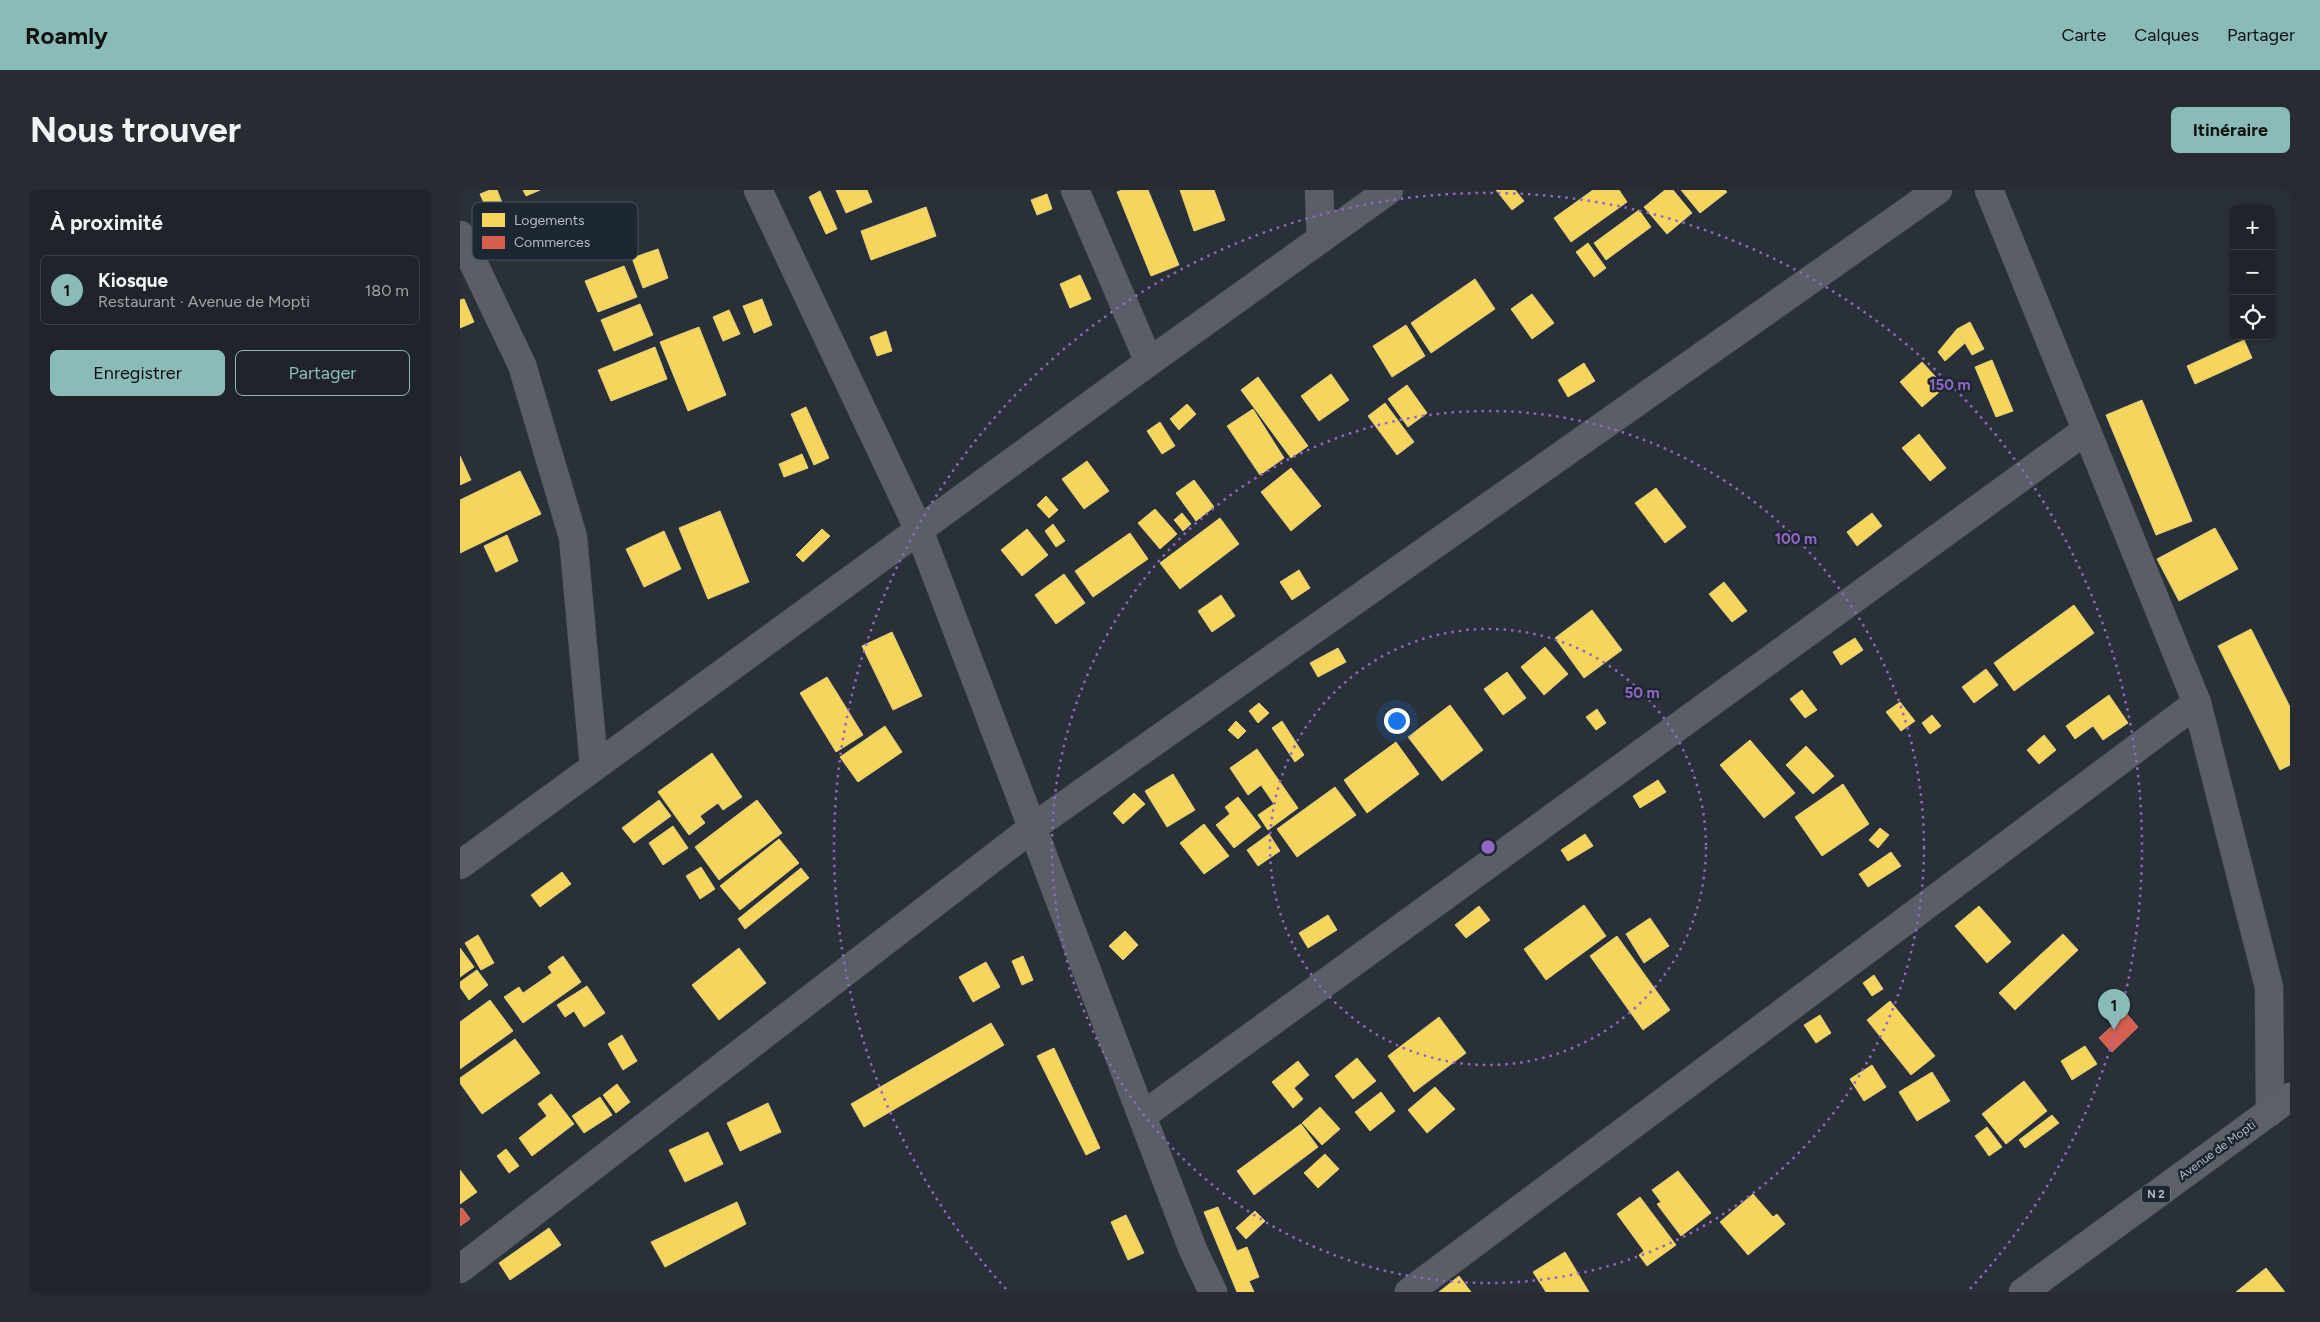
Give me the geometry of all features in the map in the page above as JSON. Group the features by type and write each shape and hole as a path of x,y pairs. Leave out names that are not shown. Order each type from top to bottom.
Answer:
{"main road":[{"name":"Avenue de Mopti","path":"2023,1292 2280,1104"}],"street":[{"path":"758,190 918,530 1193,1250 1213,1292"},
{"path":"1076,190 1149,362"},
{"path":"1319,190 1321,238"},
{"path":"460,1269 1032,828 1938,190"},
{"path":"1989,190 2197,703 2269,987 2280,1104"},
{"path":"460,865 1385,191"},
{"path":"460,235 522,365 573,537 594,766"},
{"path":"1142,1116 2085,430"},
{"path":"1409,1292 2197,703"}],"building: Logements":[{"path":"490,190 497,190 502,202 484,202 480,194"},
{"path":"523,190 540,190 526,196"},
{"path":"836,190 867,190 872,202 846,213"},
{"path":"1122,190 1148,190 1179,265 1151,276 1117,192"},
{"path":"1180,190 1214,190 1225,220 1194,231"},
{"path":"1496,190 1515,190 1524,201 1512,210"},
{"path":"1593,190 1619,190 1627,202 1571,242 1554,218"},
{"path":"1665,190 1673,190 1692,213 1667,234 1644,207"},
{"path":"1681,190 1725,190 1727,192 1700,213"},
{"path":"820,191 837,229 826,234 809,197"},
{"path":"1047,194 1052,209 1037,215 1031,200"},
{"path":"926,207 936,236 871,260 861,231"},
{"path":"1639,210 1651,227 1606,260 1594,243"},
{"path":"1588,243 1606,268 1594,277 1576,252"},
{"path":"658,249 668,278 643,288 633,260 638,260 638,256"},
{"path":"624,266 637,297 598,312 585,281"},
{"path":"1080,275 1091,299 1070,308 1060,284"},
{"path":"1475,279 1495,309 1431,353 1411,323"},
{"path":"1532,294 1554,323 1532,339 1511,309"},
{"path":"464,299 474,322 460,328 460,300"},
{"path":"762,299 772,325 754,333 743,306"},
{"path":"640,304 653,335 614,351 601,320"},
{"path":"729,310 740,334 723,341 713,317"},
{"path":"1970,322 1984,349 1972,355 1957,329"},
{"path":"1406,325 1425,356 1392,377 1373,346"},
{"path":"699,327 726,395 688,411 660,342"},
{"path":"1957,329 1965,343 1945,361 1938,352"},
{"path":"886,331 892,351 877,356 870,337"},
{"path":"2244,340 2252,358 2195,384 2187,366"},
{"path":"655,347 667,379 611,401 598,370"},
{"path":"1992,360 2013,411 1996,417 1975,367"},
{"path":"1922,362 1945,387 1922,407 1900,382"},
{"path":"1584,363 1595,381 1568,397 1558,380"},
{"path":"1331,374 1349,400 1319,421 1301,396"},
{"path":"1258,377 1308,446 1291,458 1241,390"},
{"path":"1407,385 1427,413 1408,427 1388,399"},
{"path":"2142,400 2192,521 2156,535 2106,415"},
{"path":"1385,403 1414,442 1397,455 1368,416"},
{"path":"1187,404 1196,414 1179,430 1170,419"},
{"path":"806,407 829,458 814,465 791,414"},
{"path":"1253,409 1284,458 1260,475 1227,426"},
{"path":"1160,422 1175,446 1162,454 1147,431"},
{"path":"1919,434 1946,468 1930,481 1902,448"},
{"path":"802,454 808,468 784,477 779,464"},
{"path":"460,456 471,480 460,485"},
{"path":"1087,461 1109,491 1084,509 1062,479"},
{"path":"1291,468 1321,506 1291,531 1261,492"},
{"path":"520,471 541,514 460,553 460,500"},
{"path":"1194,480 1214,507 1196,521 1176,493"},
{"path":"1656,488 1686,527 1665,543 1635,503"},
{"path":"1046,496 1058,510 1049,518 1037,505"},
{"path":"1155,509 1177,534 1160,549 1138,523"},
{"path":"720,511 749,582 708,599 679,528"},
{"path":"1182,513 1191,524 1183,531 1174,520"},
{"path":"1872,513 1882,526 1857,546 1847,532"},
{"path":"1220,518 1239,544 1180,589 1160,563"},
{"path":"1053,524 1065,541 1056,547 1045,531"},
{"path":"2215,528 2238,569 2179,601 2157,559"},
{"path":"822,529 830,536 803,562 796,555"},
{"path":"1027,529 1048,555 1022,576 1001,550"},
{"path":"664,531 681,569 644,587 626,549"},
{"path":"1130,533 1148,559 1093,597 1075,571"},
{"path":"507,535 518,561 496,572 484,546"},
{"path":"1299,570 1310,588 1292,600 1280,582"},
{"path":"1064,574 1085,603 1056,624 1035,595"},
{"path":"1724,582 1747,611 1732,622 1709,594"},
{"path":"1221,595 1235,616 1212,632 1198,611"},
{"path":"2074,605 2094,633 2014,691 1994,663"},
{"path":"1592,610 1622,650 1584,678 1555,638"},
{"path":"2251,629 2290,707 2290,765 2280,770 2218,646"},
{"path":"892,632 922,696 893,710 862,646"},
{"path":"1855,638 1863,650 1841,665 1833,652"},
{"path":"1545,647 1568,674 1544,695 1521,667"},
{"path":"1338,648 1346,662 1318,677 1310,663"},
{"path":"1986,669 1998,685 1974,703 1962,687"},
{"path":"1507,672 1526,698 1503,715 1484,689"},
{"path":"827,677 863,735 836,752 800,693"},
{"path":"1802,690 1817,710 1805,718 1790,699"},
{"path":"2109,695 2128,723 2103,740 2084,713"},
{"path":"1900,702 1915,721 1901,731 1886,712"},
{"path":"1259,703 1269,713 1258,723 1249,711"},
{"path":"1450,705 1483,750 1442,781 1408,737"},
{"path":"1597,709 1606,723 1596,730 1586,717"},
{"path":"2084,713 2093,726 2075,739 2066,726"},
{"path":"1932,715 1941,726 1930,734 1922,723"},
{"path":"1236,721 1246,731 1238,739 1228,730"},
{"path":"1282,721 1304,755 1295,762 1272,728"},
{"path":"885,726 902,752 858,782 840,757"},
{"path":"2044,735 2056,750 2039,764 2027,750"},
{"path":"1750,740 1795,793 1764,818 1720,765"},
{"path":"1396,742 1419,774 1367,813 1344,780"},
{"path":"1806,746 1834,776 1813,794 1786,765"},
{"path":"1257,749 1298,808 1268,830 1258,815 1274,804 1261,785 1248,795 1230,768"},
{"path":"712,753 742,797 723,810 718,803 700,816 705,823 689,835 658,792"},
{"path":"1173,774 1195,810 1167,827 1145,791"},
{"path":"1658,780 1666,792 1640,808 1633,796"},
{"path":"1843,784 1869,824 1822,856 1795,817"},
{"path":"1335,787 1356,815 1297,857 1277,829"},
{"path":"1134,793 1145,804 1123,824 1113,813"},
{"path":"1238,797 1261,827 1234,848 1216,825 1230,814 1225,807"},
{"path":"659,800 671,816 634,843 622,828"},
{"path":"757,800 782,833 719,880 695,847"},
{"path":"1204,824 1229,856 1204,874 1180,843"},
{"path":"673,826 688,848 663,865 649,843"},
{"path":"1880,828 1889,835 1878,848 1869,840"},
{"path":"1269,834 1280,851 1258,866 1247,850"},
{"path":"1585,834 1593,846 1568,861 1561,850"},
{"path":"779,839 799,863 740,910 720,886"},
{"path":"1891,852 1901,866 1868,887 1859,874"},
{"path":"701,867 715,889 700,899 686,876"},
{"path":"801,868 809,878 745,929 738,919"},
{"path":"562,872 571,884 540,907 531,895"},
{"path":"1584,905 1606,936 1546,980 1524,949"},
{"path":"1479,906 1490,920 1466,938 1455,925"},
{"path":"1979,906 2011,942 1987,963 1955,926"},
{"path":"1328,915 1337,930 1308,948 1299,933"},
{"path":"1650,918 1669,946 1644,963 1626,934"},
{"path":"1125,931 1138,945 1123,960 1109,946"},
{"path":"2063,934 2078,950 2015,1010 1999,993"},
{"path":"478,935 494,963 481,970 465,943"},
{"path":"1617,936 1670,1010 1643,1030 1590,956"},
{"path":"460,948 474,967 460,977"},
{"path":"739,948 766,983 719,1020 692,985"},
{"path":"563,956 581,982 523,1023 504,997 519,987 523,993 552,973 548,967"},
{"path":"1023,956 1033,980 1022,985 1012,961"},
{"path":"986,962 1000,987 973,1002 959,977"},
{"path":"477,970 488,985 469,1000 460,987 460,982"},
{"path":"1874,975 1883,989 1872,996 1863,983"},
{"path":"587,986 605,1013 584,1027 574,1011 565,1017 557,1005"},
{"path":"490,1000 513,1031 460,1069 460,1022"},
{"path":"1890,1001 1935,1056 1911,1075 1867,1020"},
{"path":"1820,1015 1831,1033 1816,1043 1804,1025"},
{"path":"1439,1017 1466,1053 1414,1092 1388,1056"},
{"path":"991,1023 1004,1045 864,1127 851,1104"},
{"path":"622,1035 637,1061 623,1070 608,1044"},
{"path":"515,1039 540,1073 482,1114 460,1083 460,1078"},
{"path":"2085,1046 2097,1064 2072,1080 2061,1061"},
{"path":"1054,1048 1100,1148 1086,1155 1037,1056"},
{"path":"1357,1058 1376,1081 1353,1099 1335,1076"},
{"path":"1298,1061 1309,1075 1294,1088 1303,1099 1293,1108 1272,1082"},
{"path":"1872,1065 1886,1087 1864,1101 1850,1079"},
{"path":"1932,1072 1950,1101 1917,1121 1899,1092"},
{"path":"2024,1081 2047,1111 2006,1144 1982,1114"},
{"path":"617,1084 630,1102 616,1113 603,1095"},
{"path":"1435,1087 1455,1109 1427,1133 1408,1110"},
{"path":"1381,1092 1395,1111 1370,1131 1355,1112"},
{"path":"551,1094 574,1124 532,1156 519,1138 547,1116 538,1104"},
{"path":"600,1097 612,1115 584,1133 572,1116"},
{"path":"768,1103 781,1132 740,1151 727,1123"},
{"path":"1320,1107 1340,1129 1322,1145 1302,1123"},
{"path":"2052,1115 2059,1123 2025,1148 2019,1140"},
{"path":"1301,1124 1318,1147 1254,1195 1237,1171"},
{"path":"1987,1127 2002,1147 1989,1156 1975,1136"},
{"path":"708,1132 723,1164 685,1182 669,1150"},
{"path":"506,1149 519,1166 509,1173 497,1156"},
{"path":"1325,1154 1339,1169 1318,1188 1304,1173"},
{"path":"460,1170 477,1192 460,1204"},
{"path":"1678,1171 1711,1213 1681,1236 1657,1204 1661,1202 1652,1190"},
{"path":"1753,1194 1773,1217 1777,1214 1785,1224 1748,1255 1720,1222"},
{"path":"1640,1197 1676,1245 1647,1266 1639,1255 1644,1251 1617,1214"},
{"path":"737,1202 746,1224 665,1267 651,1242"},
{"path":"1218,1207 1237,1251 1247,1247 1259,1277 1249,1281 1254,1292 1237,1292 1204,1212"},
{"path":"1255,1211 1265,1221 1246,1239 1236,1228"},
{"path":"1126,1215 1144,1253 1128,1260 1111,1222"},
{"path":"549,1228 561,1245 510,1280 499,1263"},
{"path":"1565,1252 1589,1292 1546,1292 1533,1272"},
{"path":"2266,1268 2285,1292 2236,1292"},
{"path":"1459,1276 1471,1292 1439,1292"}],"building: Commerces":[{"path":"2126,1013 2138,1027 2112,1052 2099,1038"},
{"path":"462,1208 470,1219 460,1226 460,1209"}],"place":[{"name":"Kiosque","path":"2114,1030"}]}
